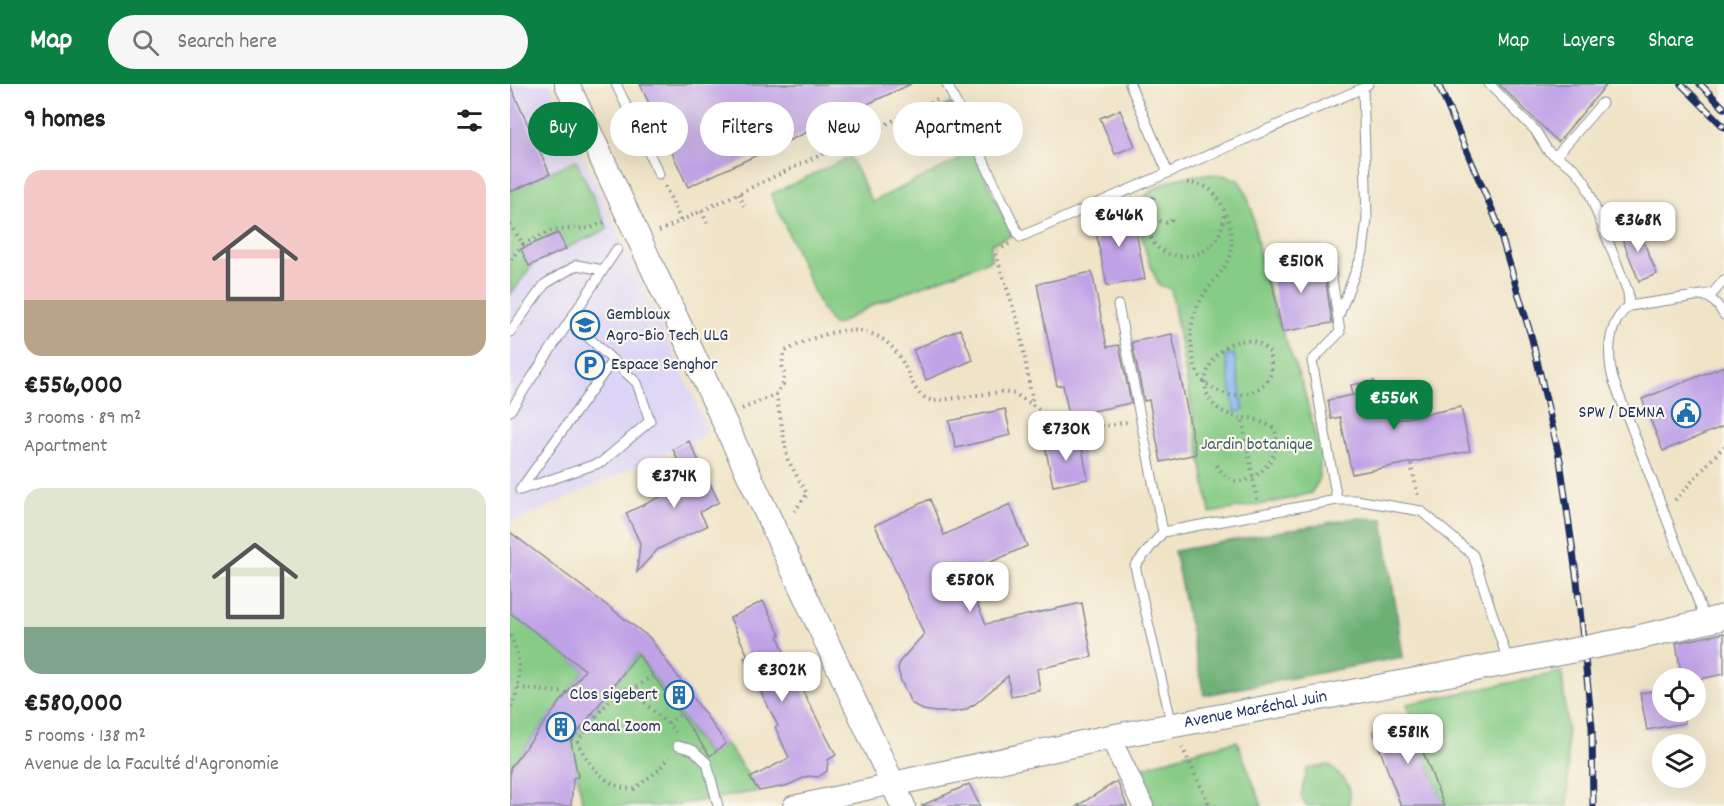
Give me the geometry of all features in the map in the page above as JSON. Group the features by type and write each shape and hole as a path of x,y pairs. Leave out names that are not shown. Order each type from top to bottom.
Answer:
{"street":[{"path":"567,84 903,806"},
{"name":"Avenue Maréchal Juin","path":"893,784 1110,737 1519,661 1636,638 1715,619"},
{"path":"1110,737 1143,806"},
{"path":"793,806 893,784"}],"lane":[{"path":"616,84 659,174"},
{"path":"1130,84 1168,173"},
{"path":"1489,84 1535,130 1548,151 1575,169 1585,182 1628,292 1629,306"},
{"path":"950,88 1020,237 1365,86 1367,219 1363,252 1338,317"},
{"path":"1556,156 1602,103"},
{"path":"510,411 616,249"},
{"path":"1328,250 1340,332 1312,361 1338,500"},
{"path":"510,332 545,284 578,265 603,270"},
{"path":"1715,619 1664,512 1609,363 1610,344 1616,322 1629,306 1713,293 1724,280"},
{"path":"1702,295 1716,303 1724,315"},
{"path":"1118,305 1162,532"},
{"path":"570,320 613,360 637,383 650,421 602,462 520,490 613,360"},
{"path":"1172,726 1135,566 1162,532 1338,500 1356,500 1421,511 1473,555 1519,661"},
{"path":"678,746 693,750 707,763 718,806"}],"path":[{"path":"640,240 739,194 950,88"},
{"path":"659,174 681,221"},
{"path":"1180,182 1194,183 1209,189 1221,203 1232,235 1231,255 1192,319 1192,351 1196,369 1216,408 1229,416 1253,418 1274,428 1278,436 1275,452 1269,464 1253,478 1231,481 1221,474 1217,465"},
{"path":"1160,191 1155,195 1150,206 1151,237 1156,246 1168,253 1183,257 1209,248 1217,240 1225,212"},
{"path":"739,194 744,206"},
{"path":"702,211 707,223"},
{"path":"1149,215 1167,223 1172,220 1173,216"},
{"path":"510,261 523,244 553,230 590,228 612,219"},
{"path":"510,224 523,244"},
{"path":"1020,237 995,252 1019,326 1033,405"},
{"path":"722,416 776,394 783,384 784,352 805,341 848,330 878,335 886,341 903,362 917,391 926,399 934,401 1001,392 1015,394 1069,432 1140,420"},
{"path":"1248,340 1261,344 1270,353 1271,373 1260,388 1246,394 1229,395 1204,383 1207,369 1219,352 1236,343 1248,340"},
{"path":"776,394 788,460 807,494 777,535"},
{"path":"1242,418 1260,515"},
{"path":"1664,512 1724,446"},
{"path":"1411,464 1421,511"},
{"path":"510,636 515,645 520,670 517,696 510,711"},
{"path":"632,691 653,675"},
{"path":"518,688 567,693"},
{"path":"623,688 632,691 668,723 677,734 678,746 660,769 637,787 627,788 600,776 578,744 594,715 618,690 623,688"},
{"path":"668,723 681,714"},
{"path":"1172,726 1210,806"}],"shaded area":[{"name":"Gembloux Agro-Bio Tech ULG","path":"510,84 550,84 558,102 528,102 528,156 583,156 708,429 703,436 510,524"}],"green space":[{"path":"956,156 975,156 1012,235 991,244 991,260 875,304 834,326 821,308 771,194 850,157 872,202 958,160"},
{"path":"576,160 608,229 534,263 510,295 510,191"},
{"name":"Jardin botanique","path":"1208,174 1228,176 1238,180 1245,190 1252,211 1260,257 1274,309 1303,387 1321,458 1318,482 1311,493 1285,500 1210,513 1171,289 1159,285 1155,276 1147,256 1137,206 1159,186 1178,178"},
{"path":"1355,518 1383,519 1403,657 1204,695 1174,551"},
{"path":"510,613 585,670 510,768"},
{"path":"638,654 709,756 726,743 759,791 668,806 583,806 571,741"},
{"path":"1562,672 1567,728 1568,806 1444,806 1410,718 1407,704"},
{"path":"1237,741 1262,806 1155,806 1138,769"},
{"path":"1329,765 1349,787 1348,806 1306,806 1301,796 1307,769"}],"water":[{"path":"1234,354 1244,410 1235,412 1225,356"}],"building":[{"path":"640,84 911,84 872,102 806,102 806,132 794,138 794,102 700,102 700,156 755,156 688,187 674,156 688,156 688,102 648,102"},
{"path":"1499,84 1607,84 1558,142"},
{"path":"510,85 528,125 528,156 542,156 550,174 510,192"},
{"path":"1120,110 1135,146 1115,154 1100,118"},
{"path":"1132,210 1145,279 1107,286 1093,217"},
{"path":"1636,224 1657,274 1639,281 1619,231"},
{"path":"558,233 566,249 529,266 521,249"},
{"path":"1322,256 1332,323 1282,332 1269,266"},
{"path":"1092,272 1107,347 1119,345 1131,403 1069,416 1063,385 1057,386 1037,284"},
{"path":"960,329 973,360 926,380 913,350"},
{"path":"1172,334 1196,454 1161,462 1149,400 1144,401 1132,342"},
{"name":"SPW / DEMNA","path":"1724,366 1724,426 1663,451 1642,399"},
{"path":"1374,381 1375,389 1389,387 1396,420 1461,407 1470,451 1352,474 1340,417 1331,419 1328,400 1353,395 1351,385"},
{"path":"1005,409 1011,435 956,448 949,421"},
{"path":"1080,438 1088,479 1053,486 1045,445"},
{"path":"689,441 719,502 700,512 707,526 658,549 637,572 640,543 626,513 688,484 673,449"},
{"path":"930,499 944,535 1010,504 1027,546 964,574 986,624 1082,603 1092,657 1037,669 1040,691 1011,696 1008,676 965,710 936,712 923,710 911,703 898,669 900,661 924,634 875,525"},
{"path":"510,532 650,638 726,743 710,756 638,654 571,741 578,777 573,778 571,806 510,806 510,768 585,670 510,613"},
{"path":"763,601 780,635 778,636 790,667 836,755 828,760 827,771 818,777 808,776 786,786 759,791 750,778 789,758 775,727 778,726 744,658 748,656 730,618"},
{"path":"1724,633 1724,674 1706,678 1706,668 1680,668 1676,643"},
{"path":"1652,691 1652,722 1685,723 1647,730 1640,693"},
{"path":"1410,718 1444,806 1401,806 1373,731"},
{"path":"1117,781 1127,806 1077,806"},
{"path":"969,784 980,806 921,806"}],"railway":[{"path":"1438,84 1496,219 1532,339 1560,460 1577,581 1592,727 1593,806"},
{"path":"1681,84 1724,127"},
{"path":"1700,84 1724,108"}],"place":[{"name":"Gembloux Agro-Bio Tech ULG","path":"585,325"},
{"name":"Espace Senghor","path":"590,365"},
{"name":"SPW / DEMNA","path":"1686,413"},
{"name":"Clos sigebert","path":"679,695"},
{"name":"Canal Zoom","path":"561,727"}]}
